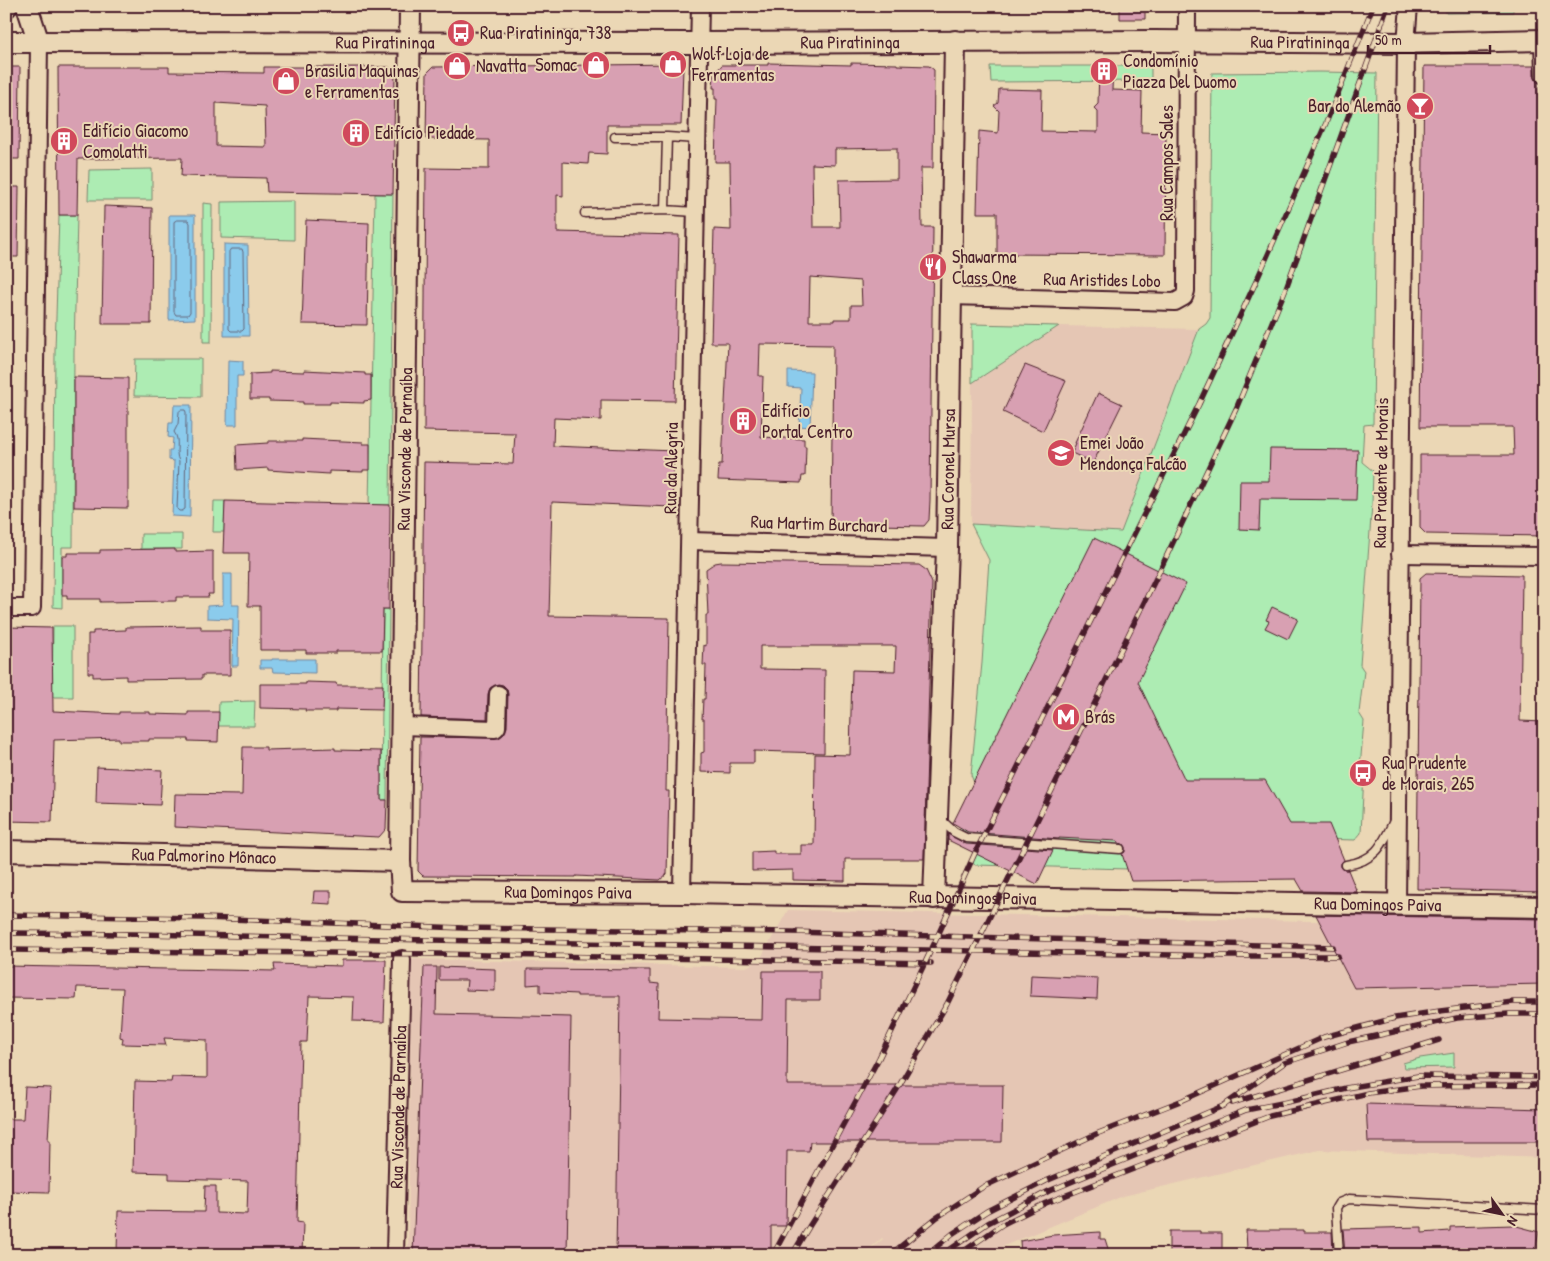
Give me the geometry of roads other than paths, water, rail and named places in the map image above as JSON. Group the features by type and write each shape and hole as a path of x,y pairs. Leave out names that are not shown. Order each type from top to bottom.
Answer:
{"street":[{"path":"6,608 32,608 39,43 27,6"},
{"name":"Rua Visconde de Parnaíba","path":"402,891 400,861 410,6"},
{"name":"Rua da Alegria","path":"682,893 700,6"},
{"name":"Rua Campos Sales","path":"1186,290 1187,6"},
{"name":"Rua Prudente de Morais","path":"1397,904 1406,43 1409,6"},
{"path":"1543,40 1544,75"},
{"name":"Rua Piratininga","path":"6,42 699,43 1187,41 1406,43 1543,40"},
{"name":"Rua Coronel Mursa","path":"934,898 947,548 955,41"},
{"name":"Rua Aristides Lobo","path":"950,296 1175,302 1184,297 1186,290"},
{"name":"Rua Martim Burchard","path":"690,541 947,548"},
{"path":"1400,554 1544,556"},
{"path":"402,726 495,729 497,727 498,694"},
{"name":"Rua Palmorino Mônaco","path":"6,851 400,861"},
{"name":"Rua Domingos Paiva","path":"402,891 682,893 1544,907"},
{"name":"Rua Visconde de Parnaíba","path":"395,1255 402,959"}],"lane":[{"path":"615,137 697,138"},
{"path":"665,210 667,137"},
{"path":"585,213 665,210 696,212"},
{"path":"1346,865 1359,864 1369,859 1386,838 1397,815"},
{"path":"938,817 954,832 966,838 1120,849"},
{"path":"1339,1255 1336,1208 1339,1203 1349,1199 1544,1210"}],"water":[{"path":"169,215 195,215 195,319 169,320"},
{"path":"224,244 248,245 249,336 224,336"},
{"path":"228,360 243,361 243,376 237,376 237,425 227,425"},
{"path":"788,371 812,372 810,427 799,426 801,388 788,387"},
{"path":"174,405 191,405 190,517 172,516 174,461 169,460 169,450 172,450 173,438 168,437 169,423 173,423"},
{"path":"223,574 232,574 232,605 239,605 238,666 232,666 233,619 207,618 207,606 223,605"},
{"path":"315,659 315,673 273,672 272,668 260,668 260,660"}],"railway":[{"path":"773,1255 879,1058 975,853 1199,404 1259,275 1326,123 1373,6"},
{"path":"792,1255 896,1091 947,1004 1160,570 1236,409 1286,288 1388,6"},
{"path":"6,915 204,918 463,928 792,932 1333,947"},
{"path":"6,933 1225,956 1338,956"},
{"path":"6,950 437,954 931,963"},
{"path":"890,1255 936,1218 983,1187 1096,1134 1183,1100 1324,1037 1395,1018 1513,1002 1542,1002"},
{"path":"927,1255 952,1234 987,1211 1046,1181 1223,1106 1284,1063 1348,1042 1457,1018 1508,1014 1542,1014"},
{"path":"1232,1103 1439,1040"},
{"path":"942,1255 988,1223 1049,1191 1246,1110 1346,1088 1418,1076 1544,1077"},
{"path":"958,1255 1003,1224 1046,1203 1270,1116 1368,1093 1421,1086 1544,1085"}],"place":[{"name":"Rua Piratininga, 738","path":"461,33"},
{"name":"Wolf Loja de Ferramentas","path":"673,64"},
{"name":"Somac","path":"596,65"},
{"name":"Navatta","path":"457,66"},
{"name":"Condomínio Piazza Del Duomo","path":"1104,71"},
{"name":"Brasilia Maquinas e Ferramentas","path":"286,81"},
{"name":"Bar do Alemão","path":"1420,106"},
{"name":"Edifício Piedade","path":"356,133"},
{"name":"Edifício Giacomo Comolatti","path":"64,141"},
{"name":"Shawarma Class One","path":"933,267"},
{"name":"Edifício Portal Centro","path":"743,421"},
{"name":"Emei João Mendonça Falcão","path":"1061,453"},
{"name":"Brás","path":"1066,717"},
{"name":"Rua Prudente de Morais, 265","path":"1363,773"}]}
